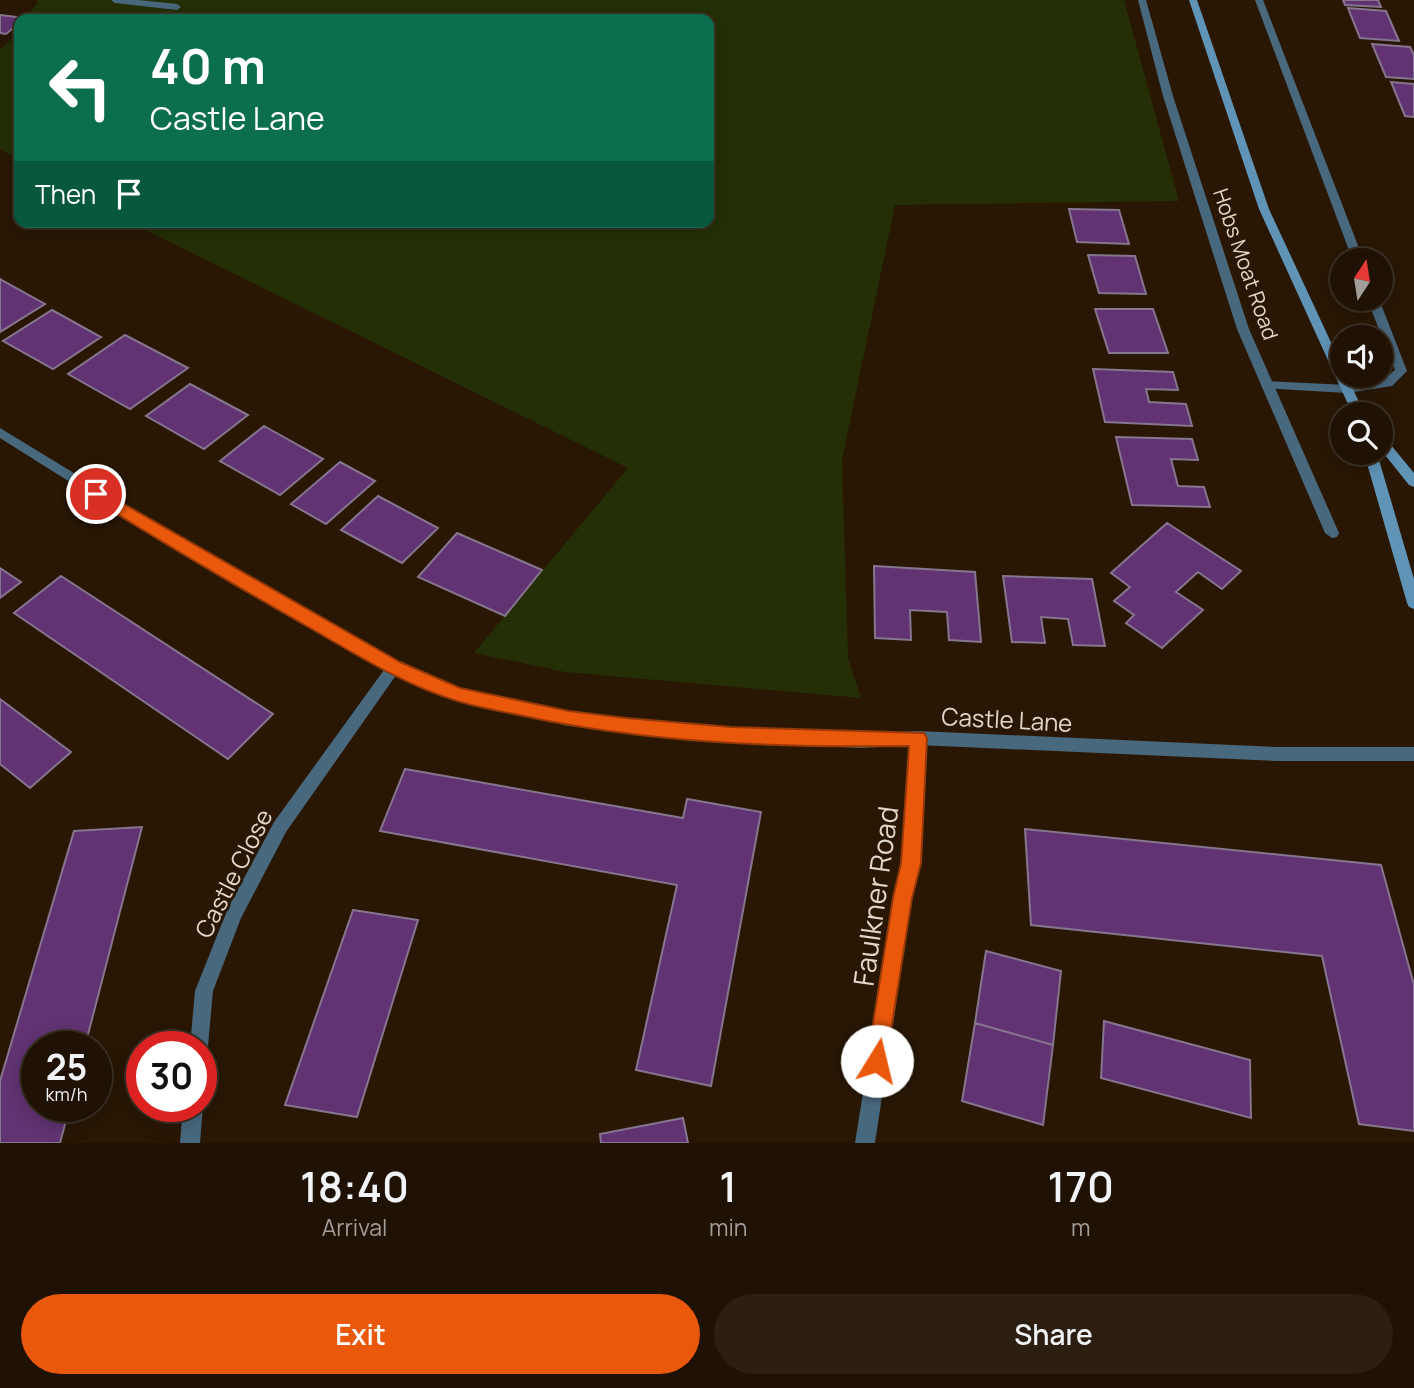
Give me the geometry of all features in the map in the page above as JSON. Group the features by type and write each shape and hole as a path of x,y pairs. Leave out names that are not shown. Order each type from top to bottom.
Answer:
{"main road":[{"name":"Hobs Moat Road","path":"1194,0 1264,209 1353,402"},
{"path":"1393,457 1414,482"},
{"path":"1374,465 1414,603"}],"street":[{"path":"115,0 177,6"},
{"name":"Hobs Moat Road","path":"1142,0 1168,96 1243,329 1332,533"},
{"path":"1259,0 1354,248"},
{"path":"1267,385 1347,389 1388,383 1401,371 1378,312"},
{"name":"Castle Lane","path":"0,432 205,560 394,667 458,695 569,719 731,735 861,741 918,738 1277,754 1414,754"},
{"name":"Castle Close","path":"200,1031 204,991 234,914 280,827 394,667"},
{"name":"Faulkner Road","path":"865,1143 903,898 911,863 918,738"},
{"path":"190,1143 192,1122"}],"green space":[{"path":"37,0 1124,0 1179,201 895,205 842,460 848,658 861,698 565,672 474,653 628,468 141,228 714,228 714,14 28,14 37,4"},
{"path":"14,34 14,157 0,149 0,49"}],"building":[{"path":"1343,0 1378,0 1381,7 1345,5"},
{"path":"1348,8 1386,11 1399,41 1360,38"},
{"path":"0,15 14,17 14,27 6,34 0,33"},
{"path":"1372,44 1410,47 1414,55 1414,79 1386,77"},
{"path":"1391,82 1414,84 1414,117 1405,116"},
{"path":"1069,209 1119,210 1129,244 1077,242"},
{"path":"1088,255 1135,256 1146,294 1099,293"},
{"path":"0,279 45,304 0,332"},
{"path":"1095,309 1153,309 1168,353 1109,353"},
{"path":"52,310 101,337 53,369 3,341"},
{"path":"125,335 188,368 130,409 68,374"},
{"path":"1093,369 1173,372 1178,390 1146,389 1149,402 1186,404 1192,426 1105,422"},
{"path":"190,384 248,415 204,449 146,416"},
{"path":"264,426 323,459 280,495 220,461"},
{"path":"1116,437 1192,439 1198,460 1171,459 1178,486 1204,487 1210,507 1132,505"},
{"path":"340,462 375,481 326,524 291,504"},
{"path":"378,496 438,528 402,563 341,530"},
{"path":"1167,523 1241,571 1222,589 1198,572 1176,592 1203,610 1162,648 1126,623 1134,615 1114,601 1130,587 1111,573"},
{"path":"457,533 542,570 505,616 418,577"},
{"path":"874,566 975,572 981,642 949,640 947,612 910,610 911,640 875,638"},
{"path":"0,568 21,582 0,598"},
{"path":"61,576 273,714 228,759 14,613"},
{"path":"1003,576 1092,579 1105,646 1073,645 1068,619 1041,617 1045,643 1012,642"},
{"path":"0,699 71,752 30,788 0,764"},
{"path":"405,769 683,818 687,799 761,812 711,1086 636,1070 677,885 380,831"},
{"path":"142,827 89,1031 21,1031 21,1122 66,1122 60,1143 0,1143 0,1081 74,831"},
{"path":"1025,829 1381,865 1414,985 1414,1131 1359,1124 1322,956 1031,925"},
{"path":"353,910 418,920 357,1117 285,1105"},
{"path":"986,951 1061,971 1053,1045 975,1023"},
{"path":"1104,1021 1250,1060 1251,1118 1101,1078"},
{"path":"975,1023 1053,1045 1043,1125 962,1101"},
{"path":"683,1118 688,1143 601,1143 600,1134"}],"route":[{"path":"96,494 205,560 394,667 458,695 569,719 626,726 835,740 918,738 911,863 877,1061"}]}
